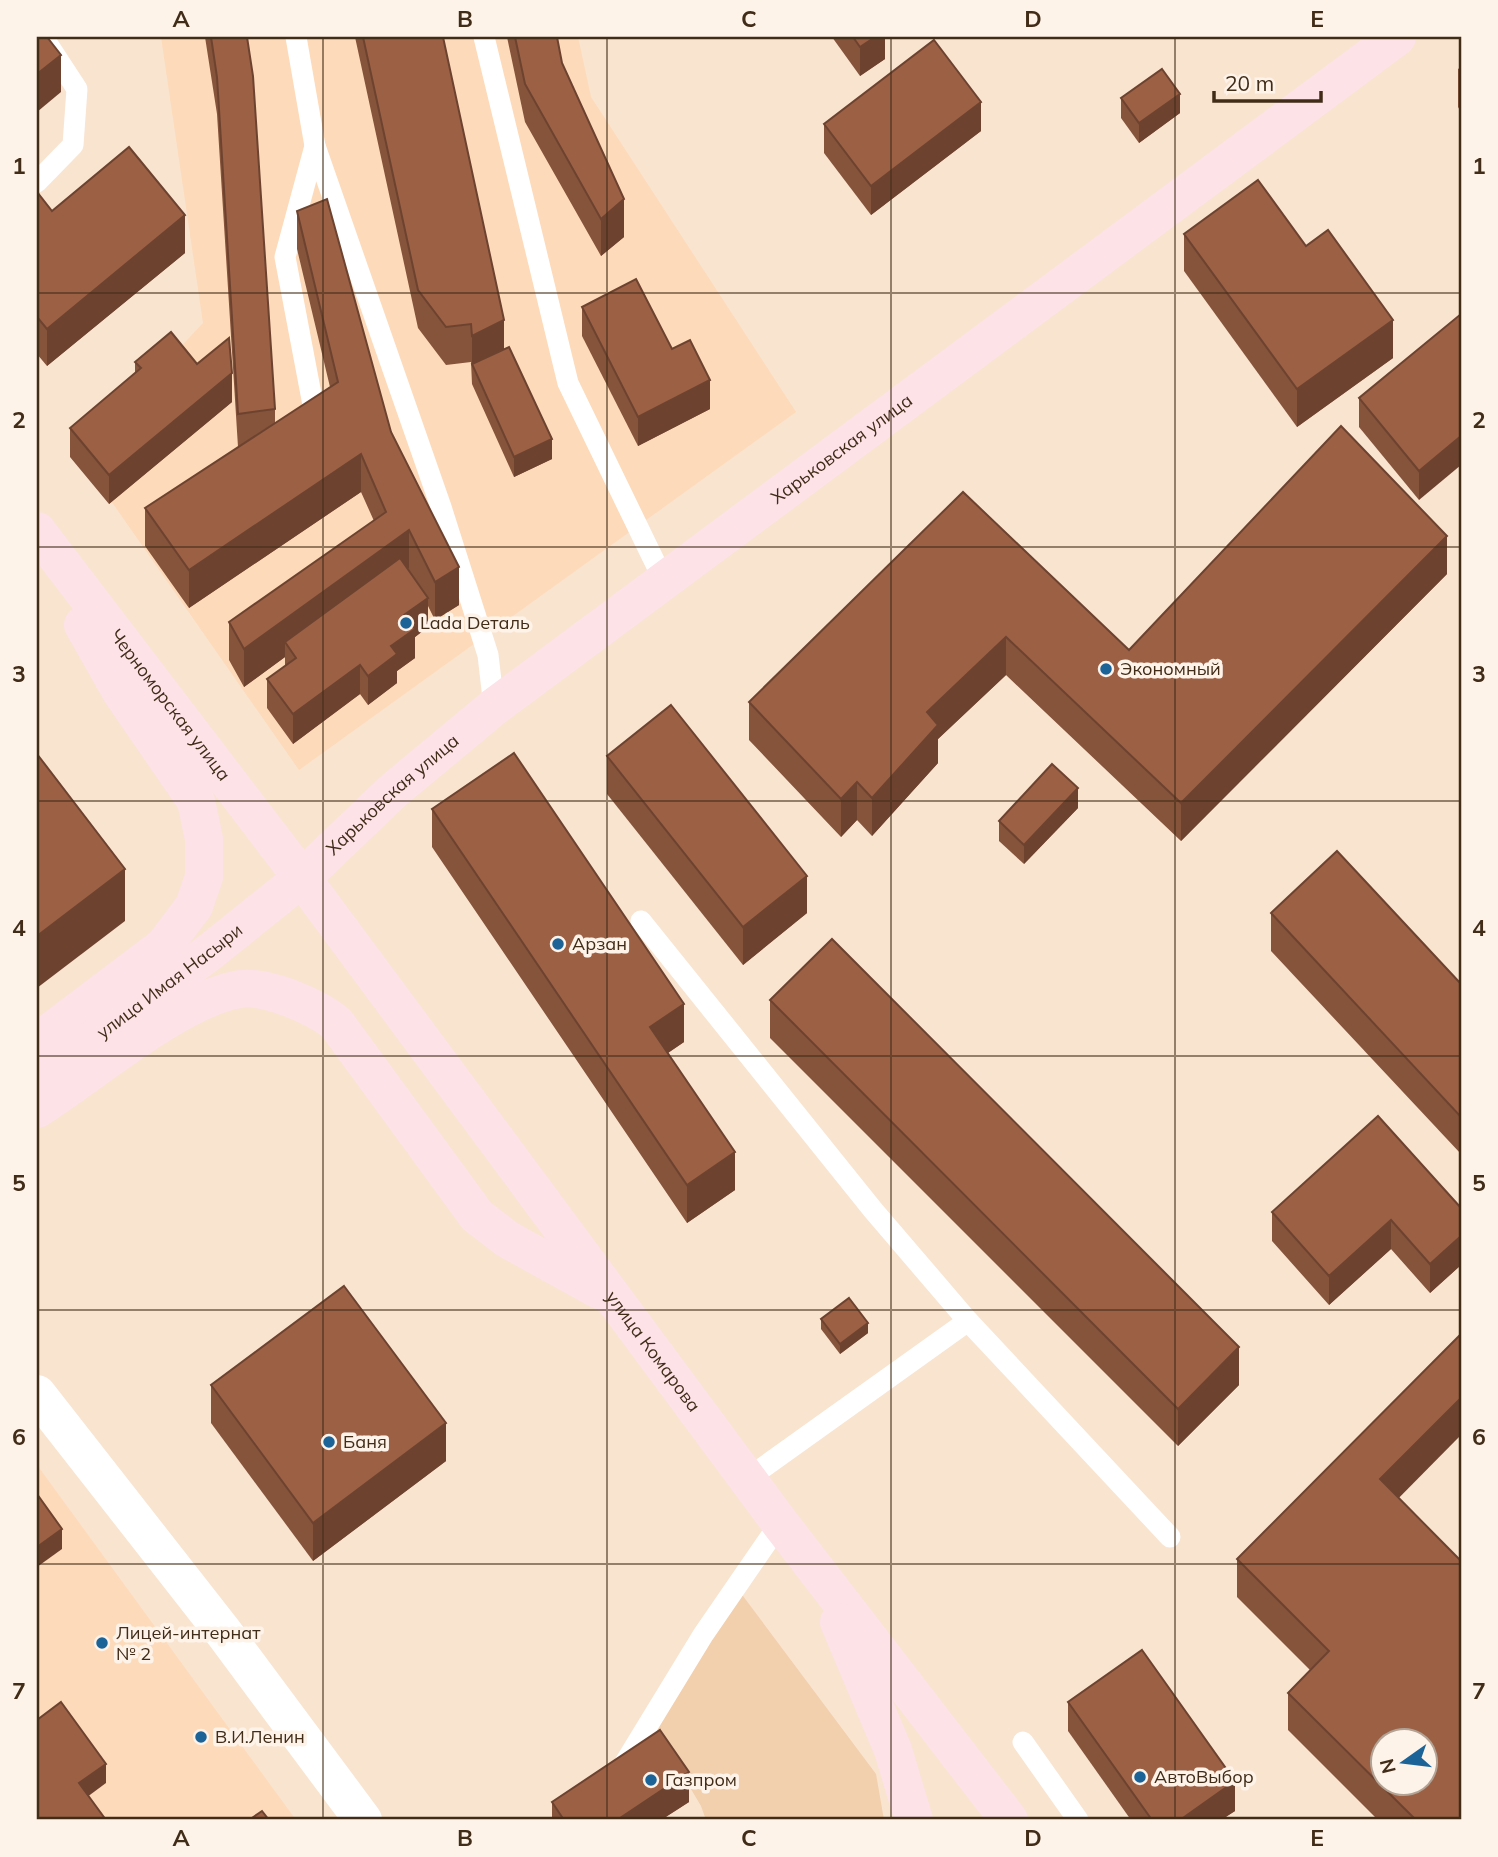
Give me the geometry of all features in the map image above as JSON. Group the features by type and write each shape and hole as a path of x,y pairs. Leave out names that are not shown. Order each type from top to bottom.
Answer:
{"street":[{"name":"Харьковская улица","path":"302,878 393,791 494,707 1397,37"},
{"name":"Черноморская улица","path":"43,539 302,878"},
{"path":"37,1042 164,946 194,906 204,877 204,852 196,801 121,692 78,617 43,539"},
{"name":"улица Имая Насыри","path":"37,1081 211,951 302,878"},
{"name":"улица Комарова","path":"302,878 780,1523 1009,1820"},
{"path":"37,1109 162,1023 209,999 246,989 292,999 319,1009 336,1023 477,1216 507,1239 609,1295"},
{"path":"37,1394 224,1633 363,1820"},
{"path":"817,1572 893,1750 914,1820"}],"lane":[{"path":"37,181 73,145 77,89 43,37"},
{"path":"296,37 315,146 441,507 488,654 494,707"},
{"path":"484,37 568,383 664,581"},
{"path":"314,410 285,257 315,146"},
{"path":"641,921 873,1210 968,1321 1170,1537"},
{"path":"747,1479 968,1321"},
{"path":"646,1820 623,1781 622,1766 703,1635 780,1523"},
{"path":"1023,1742 1078,1820"}],"shaded area":[{"path":"161,37 578,37 591,97 796,412 299,770 79,455 203,323"},
{"name":"Лицей-интернат № 2","path":"37,1465 296,1820 37,1820"},
{"path":"740,1592 876,1774 884,1820 706,1820 701,1806 653,1725"}],"building":[{"path":"37,37 47,37 61,55 37,74"},
{"path":"211,37 247,37 253,76 275,409 238,414 217,77"},
{"path":"363,37 443,37 504,320 472,336 471,324 446,327 418,290"},
{"path":"515,37 557,37 562,63 624,199 601,219 525,84"},
{"path":"853,37 875,37 860,47"},
{"path":"934,40 981,102 871,186 824,124"},
{"path":"1162,69 1180,94 1139,123 1121,98"},
{"path":"129,147 185,215 47,329 37,317 37,192 52,211"},
{"path":"1258,180 1306,246 1328,230 1393,320 1297,389 1184,234"},
{"path":"327,199 391,432 459,567 435,582 409,530 244,649 229,622 386,512 361,454 189,570 145,508 338,382 297,211"},
{"path":"636,279 672,349 690,340 710,380 638,417 582,307"},
{"path":"1461,314 1461,436 1419,471 1359,398"},
{"path":"171,332 197,364 229,338 232,373 109,475 70,428 141,368 135,362"},
{"path":"509,347 552,439 514,457 472,364"},
{"path":"1341,426 1447,536 1181,803 1006,637 927,712 938,725 872,798 857,782 841,799 749,702 963,492 1129,650"},
{"path":"400,558 428,598 404,615 415,629 391,646 397,654 368,676 360,665 293,714 267,679 296,658 285,642"},
{"path":"671,705 807,876 743,927 607,756"},
{"name":"Арзан","path":"514,753 684,1004 650,1027 735,1152 687,1185 432,809"},
{"path":"37,754 125,869 37,936"},
{"path":"1052,764 1078,788 1024,845 999,821"},
{"path":"1337,851 1461,984 1461,1117 1271,913"},
{"path":"832,939 1239,1347 1178,1409 770,1000"},
{"path":"1378,1116 1461,1208 1461,1236 1430,1264 1391,1220 1329,1276 1272,1212"},
{"name":"Баня","path":"344,1286 446,1423 313,1523 211,1385"},
{"path":"849,1298 868,1323 840,1344 821,1319"},
{"path":"1461,1334 1461,1398 1380,1479 1461,1561 1461,1820 1416,1820 1394,1798 1438,1798 1438,1728 1368,1728 1368,1772 1288,1693 1329,1651 1237,1559"},
{"path":"37,1494 62,1529 37,1547"},
{"path":"1142,1650 1235,1781 1180,1820 1152,1820 1068,1702"},
{"path":"61,1702 106,1764 79,1783 106,1820 37,1820 37,1720"},
{"path":"660,1730 689,1772 617,1820 564,1820 552,1802"},
{"path":"262,1811 269,1820 249,1820"}],"place":[{"name":"Lada Dеталь","path":"406,623"},
{"name":"Экономный","path":"1106,669"},
{"name":"Арзан","path":"558,944"},
{"name":"Баня","path":"329,1442"},
{"name":"Лицей-интернат № 2","path":"102,1643"},
{"name":"В.И.Ленин","path":"201,1737"},
{"name":"АвтоВыбор","path":"1140,1777"},
{"name":"Газпром","path":"651,1780"}]}
